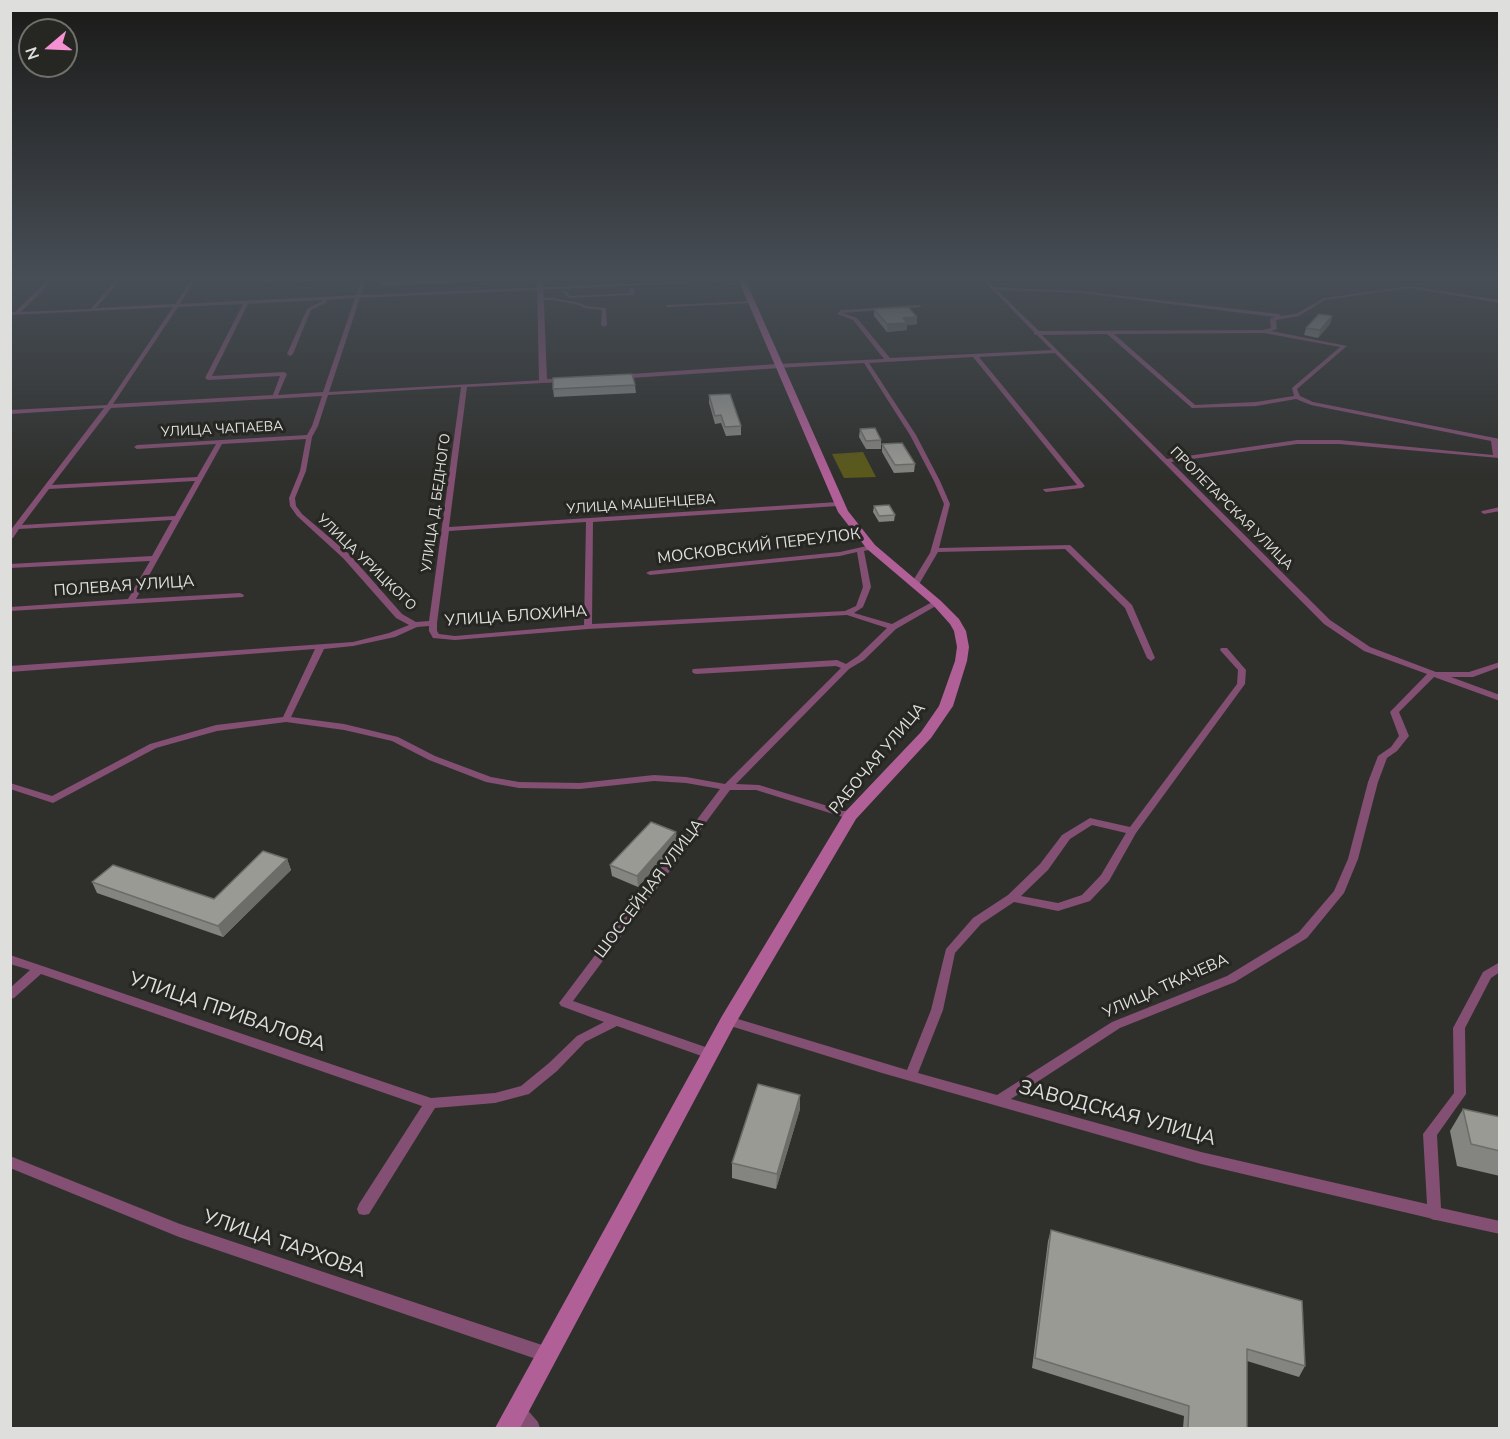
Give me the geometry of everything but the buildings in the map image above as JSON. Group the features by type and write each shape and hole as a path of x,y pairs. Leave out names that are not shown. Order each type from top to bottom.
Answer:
{"main road":[{"name":"РАБОЧАЯ УЛИЦА","path":"728,1021 850,816 926,735 946,706 962,661 963,646 960,631 955,622 938,603 871,547 850,524 838,504 769,346"},
{"path":"512,1419 549,1355 728,1021"}],"street":[{"path":"10,536 109,406 148,346"},
{"path":"224,346 208,378 284,374 275,396"},
{"path":"290,354 293,346"},
{"name":"УЛИЦА УРИЦКОГО","path":"341,346 309,437 303,471 292,498 293,506 299,515 346,556 399,616 415,625"},
{"path":"542,346 543,381"},
{"path":"877,346 888,360"},
{"name":"ПРОЛЕТАРСКАЯ УЛИЦА","path":"1051,346 1327,622 1367,649 1500,698"},
{"path":"1123,346 1194,407 1256,404 1297,397 1311,403 1497,440 1497,457 1339,442 1297,442 1243,448 1199,458 1166,461"},
{"path":"1297,397 1294,389 1344,346"},
{"path":"611,377 1057,351"},
{"path":"975,356 1082,486 1046,490"},
{"path":"865,362 913,435 947,504 935,550 915,584"},
{"path":"10,412 577,379"},
{"name":"УЛИЦА Д. БЕДНОГО","path":"433,623 464,386"},
{"name":"УЛИЦА ЧАПАЕВА","path":"136,447 309,437"},
{"path":"130,602 220,442"},
{"path":"48,487 199,480"},
{"name":"УЛИЦА МАШЕНЦЕВА","path":"445,529 838,504"},
{"path":"1484,512 1500,508"},
{"path":"18,527 177,518"},
{"path":"588,627 590,520"},
{"name":"МОСКОВСКИЙ ПЕРЕУЛОК","path":"650,573 871,547"},
{"path":"935,550 1067,548 1129,607 1151,658"},
{"path":"847,613 859,607 867,588 860,550"},
{"path":"10,566 155,558"},
{"name":"ПОЛЕВАЯ УЛИЦА","path":"10,609 240,595"},
{"name":"ШОССЕЙНАЯ УЛИЦА","path":"710,1054 565,1003 727,787 846,667 861,658 893,627 938,603"},
{"name":"УЛИЦА БЛОХИНА","path":"10,669 374,641 415,625 433,623 433,631 442,638 588,627 847,613 893,627"},
{"path":"286,719 321,646"},
{"path":"1012,898 1058,907 1086,898 1105,878 1132,831 1241,684 1242,670 1224,650"},
{"path":"696,671 837,663 846,667"},
{"path":"1432,674 1470,675 1500,664"},
{"name":"УЛИЦА ТКАЧЕВА","path":"998,1101 1116,1025 1231,979 1303,935 1339,893 1353,859 1373,782 1383,756 1394,749 1404,736 1394,712 1432,674"},
{"path":"10,786 53,800 153,746 216,728 286,719 372,732 395,739 432,758 489,780 519,785 580,786 654,778 686,780 727,787 756,787 850,816"},
{"path":"911,1076 937,1010 950,952 977,921 1012,898 1044,867 1066,837 1090,821 1132,831"},
{"name":"УЛИЦА ПРИВАЛОВА","path":"10,959 431,1103"},
{"path":"1434,1214 1430,1134 1460,1094 1459,1028 1486,975 1500,966"},
{"path":"10,995 39,969"},
{"name":"ЗАВОДСКАЯ УЛИЦА","path":"728,1021 911,1076 1201,1158 1500,1228"},
{"path":"364,1209 431,1103 495,1098 525,1090 553,1067 581,1039 615,1022"},
{"name":"УЛИЦА ТАРХОВА","path":"10,1162 179,1230 549,1355"},
{"path":"512,1419 532,1428"}],"shaded area":[{"path":"863,452 876,477 844,478 832,454"}]}
